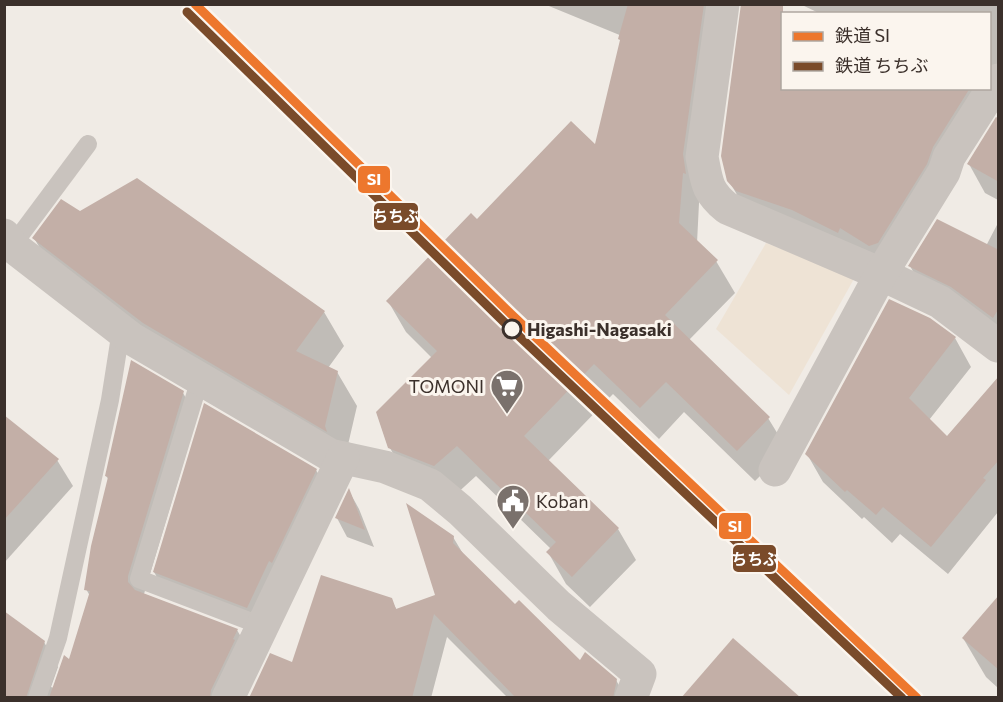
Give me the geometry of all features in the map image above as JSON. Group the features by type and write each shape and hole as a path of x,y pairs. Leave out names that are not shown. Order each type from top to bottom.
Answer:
{"street":[{"path":"723,4 702,157 707,182 713,197 727,208 940,302 999,346"},
{"path":"775,470 881,274 944,172 949,157 999,80"},
{"path":"7,246 121,330 330,455 385,467 430,485 460,510 559,606 636,686"},
{"path":"228,698 343,458"}],"lane":[{"path":"7,246 88,144"},
{"path":"37,698 58,638 110,400 121,330"},
{"path":"200,379 139,579 262,626"}],"shaded area":[{"path":"766,243 855,277 789,395 716,329"}],"building":[{"path":"628,4 704,4 683,154 686,174 683,173 679,223 718,260 665,315 770,417 737,451 666,382 640,408 594,364 524,436 619,528 572,577 546,552 556,542 457,446 434,466 388,448 376,412 437,351 386,301 471,213 477,219 571,121 595,144"},
{"path":"741,4 783,4 783,12 781,12 781,90 969,90 933,147 927,164 878,243 869,246 840,228 838,233 792,210 736,191 727,181 721,156"},
{"path":"996,117 999,119 999,182 967,164"},
{"path":"137,178 325,311 296,351 338,371 325,426 327,432 143,323 32,238 61,199 80,211"},
{"path":"937,219 999,250 999,308 993,318 951,287 908,266"},
{"path":"889,299 930,318 956,337 909,398 947,436 999,376 999,460 983,478 986,480 931,547 883,507 876,515 847,490 845,492 805,454"},
{"path":"131,360 184,391 128,582 135,590 238,629 211,690 210,698 49,698 64,655 69,659 90,591 84,590 91,546 108,477 105,476"},
{"path":"204,403 317,469 272,563 269,561 247,608 153,572"},
{"path":"4,415 59,459 4,520"},
{"path":"349,488 365,530 335,518"},
{"path":"406,503 454,536 453,543 515,604 519,600 580,660 585,652 617,679 613,698 516,698 434,614 412,698 249,698 270,653 292,662 321,575 392,598 396,609 435,595"},
{"path":"999,595 999,670 962,638"},
{"path":"4,611 45,641 26,698 4,698"},
{"path":"733,638 801,698 681,698"}],"rail line":[{"name":"SI","path":"195,4 511,314 917,698"},
{"name":"ちちぶ","path":"187,12 504,322 902,698"}],"place":[{"name":"Higashi-Nagasaki","path":"512,329"},
{"name":"TOMONI","path":"507,415"},
{"name":"Koban","path":"513,530"}]}
